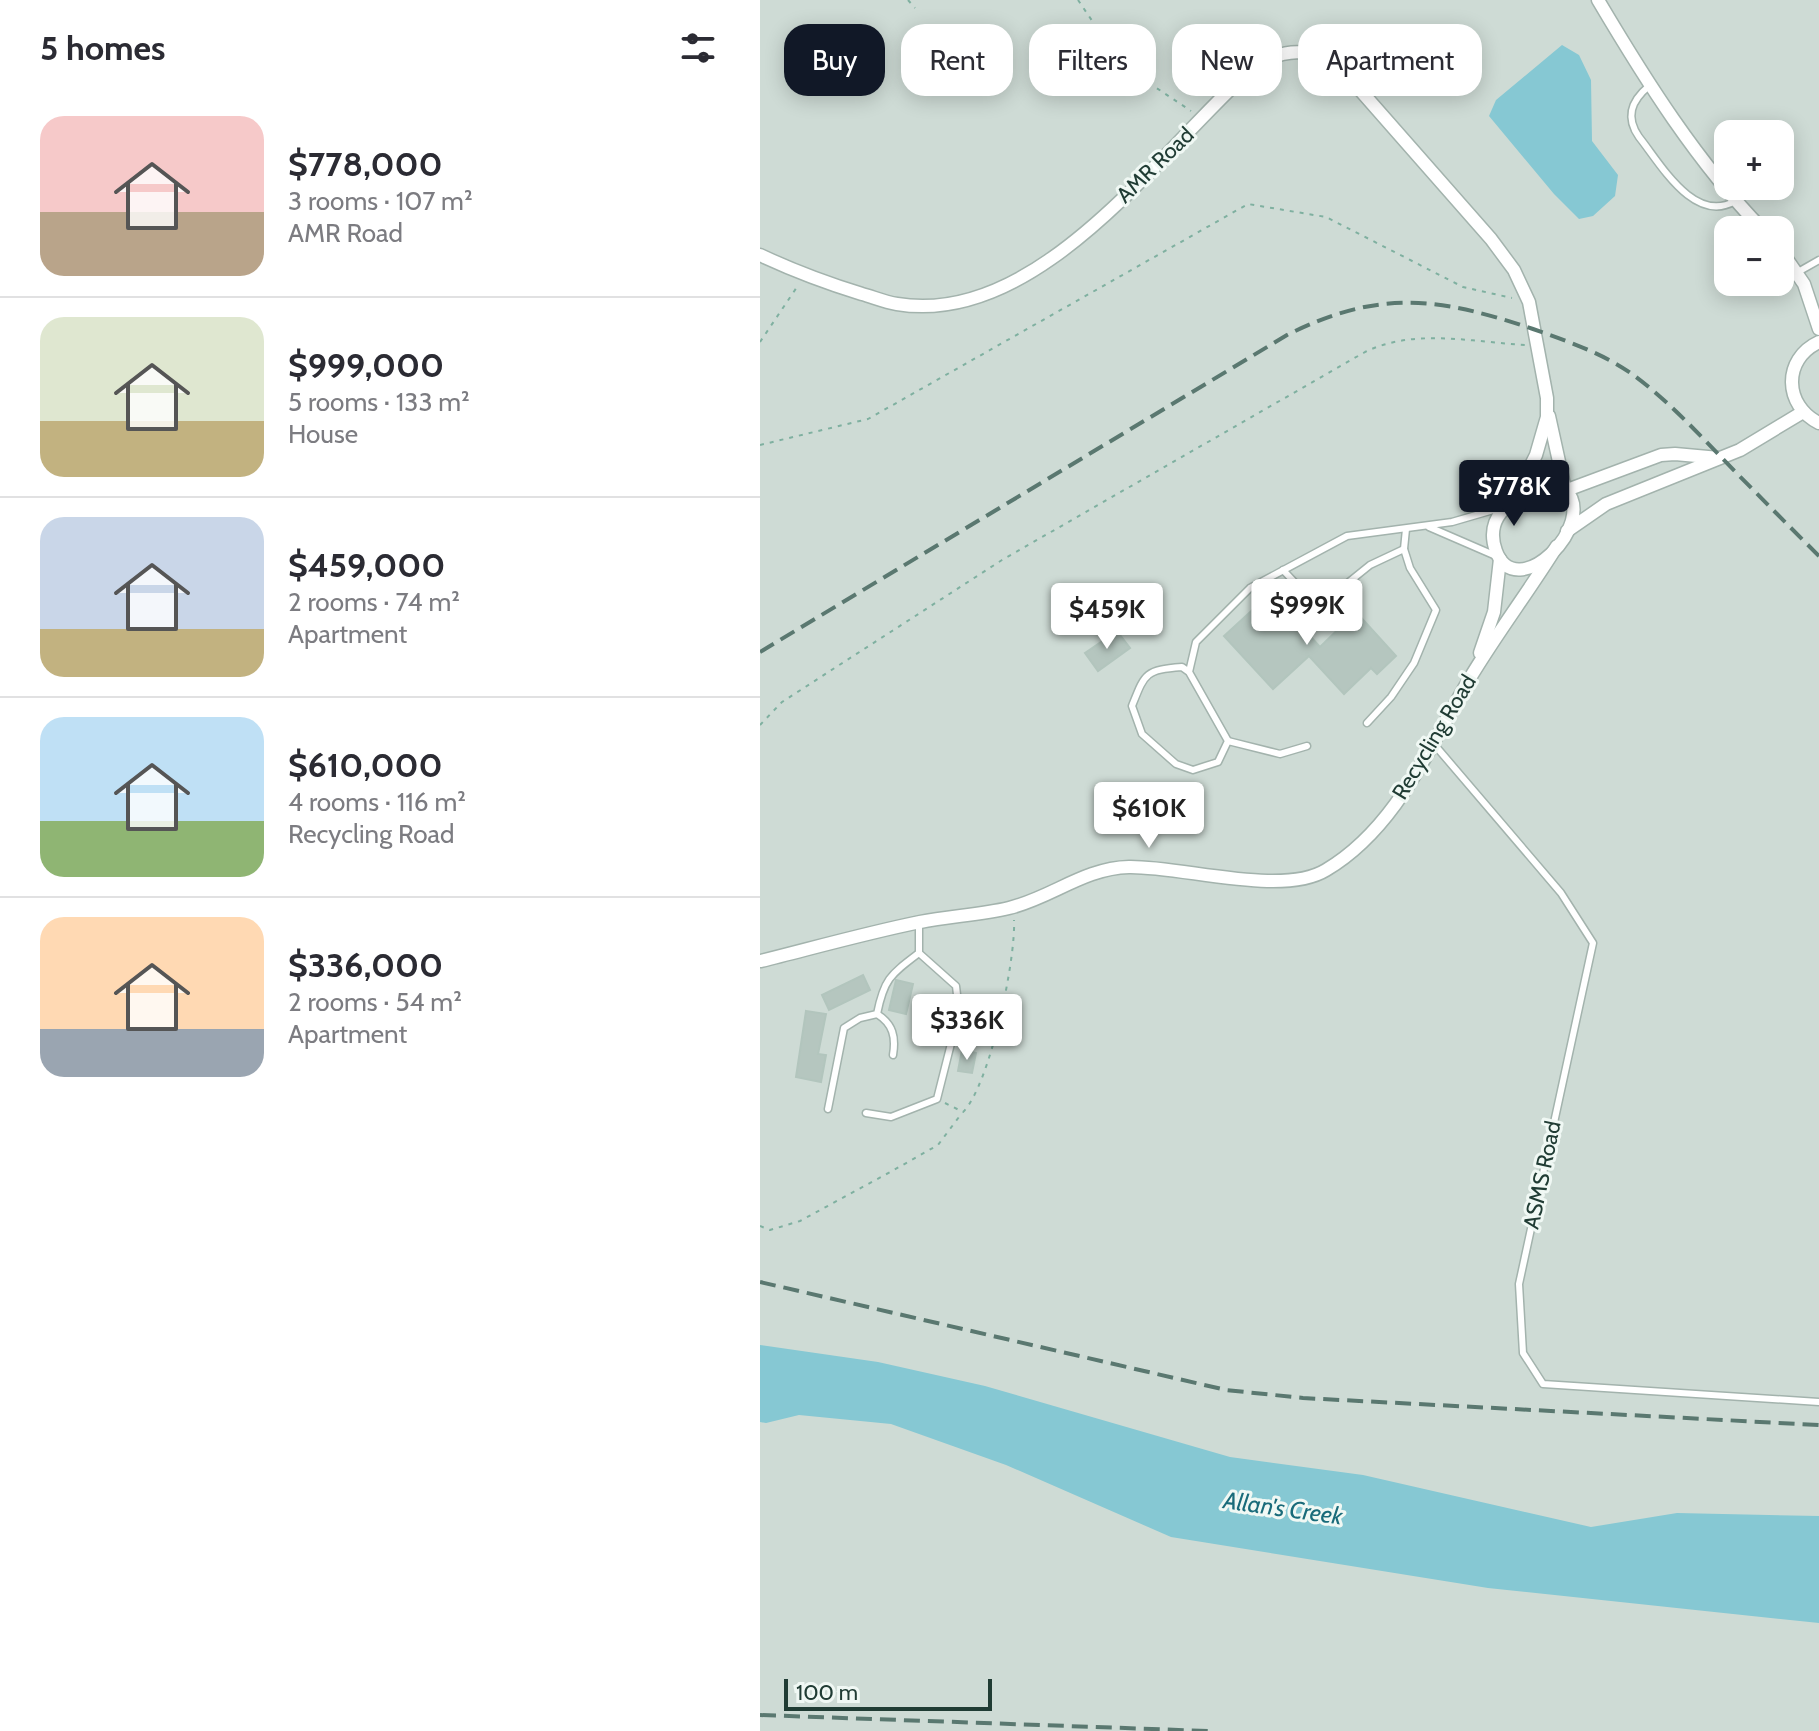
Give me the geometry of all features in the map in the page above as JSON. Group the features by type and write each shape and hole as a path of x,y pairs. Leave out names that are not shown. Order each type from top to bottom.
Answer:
{"street":[{"path":"1598,0 1649,86 1749,216"},
{"name":"AMR Road","path":"760,255 804,276 896,304 923,306 969,299 999,288 1056,257 1088,230 1258,63 1281,53 1322,57 1346,74 1491,239 1514,270 1529,302 1566,490"},
{"path":"1794,267 1819,329"},
{"path":"1819,342 1803,353 1791,376 1795,401 1803,412 1819,423"},
{"name":"AMR Road","path":"1510,503 1536,455 1548,409"},
{"path":"1567,531 1613,501 1723,459 1803,412"},
{"path":"1472,675 1494,612 1499,558 1494,543 1495,526 1510,503 1538,491 1566,490 1661,455 1723,459"},
{"path":"1499,558 1512,568 1529,569 1545,561 1572,519 1574,505 1566,490"},
{"name":"Recycling Road","path":"761,961 919,922 1011,908 1076,879 1110,869 1151,868 1278,880 1313,877 1343,858 1374,829 1415,775 1472,675 1557,546"}],"lane":[{"path":"1649,86 1635,100 1631,110 1632,126 1639,137 1692,198 1715,207 1735,201"},
{"path":"1798,272 1819,260"},
{"path":"1189,672 1196,642 1250,588 1347,536 1465,520 1510,503"},
{"path":"1426,526 1499,558"},
{"path":"1367,723 1391,697 1414,663 1436,610 1410,568 1404,549 1406,529"},
{"path":"1283,570 1318,607 1370,565 1404,549"},
{"path":"1228,741 1218,762 1193,770 1176,764 1142,734 1132,706 1142,680 1156,669 1182,667 1189,672 1228,741 1280,754 1307,746"},
{"name":"ASMS Road","path":"1433,742 1561,893 1593,943 1519,1284 1523,1353 1543,1384 1819,1402"},
{"path":"866,1113 891,1117 937,1099 959,1012 956,986 919,953 919,922"},
{"path":"877,1014 883,985 919,953"},
{"path":"828,1109 844,1028 860,1018 877,1014 888,1021 895,1040 893,1055"}],"path":[{"path":"908,0 915,8"},
{"path":"1078,0 1116,56 1137,75 1202,118"},
{"path":"760,445 868,419 1248,204 1326,217 1463,287 1529,302"},
{"path":"760,342 804,276"},
{"path":"760,725 782,702 1002,560 1365,352 1384,343 1430,338 1538,346"},
{"path":"760,1226 770,1230 800,1221 904,1165 938,1145 972,1103 992,1055 1015,923 1011,908"},
{"path":"937,1099 963,1112"}],"shaded area":[{"path":"760,0 1819,0 1819,1731 760,1731"}],"water":[{"path":"1562,45 1579,55 1591,80 1592,141 1618,175 1615,196 1593,216 1579,219 1489,116 1496,100"},
{"name":"Allan's Creek","path":"760,1345 878,1362 985,1386 1230,1457 1363,1475 1591,1527 1677,1513 1819,1516 1819,1623 1488,1588 1171,1537 1006,1465 891,1424 799,1415 760,1422"}],"building":[{"path":"1271,593 1320,647 1356,612 1396,656 1377,674 1371,668 1344,694 1309,656 1273,689 1224,636"},
{"path":"1117,631 1130,648 1098,671 1085,653"},
{"path":"863,975 870,990 829,1010 822,995"},
{"path":"896,980 913,984 906,1014 889,1010"},
{"path":"806,1011 826,1014 818,1054 826,1055 821,1082 796,1077"},
{"path":"962,1050 976,1053 972,1073 958,1071"}],"railway":[{"path":"760,652 1287,335 1320,320 1380,304 1438,305 1499,318 1559,338 1621,367 1678,414 1819,556"},
{"path":"760,1282 1226,1390 1303,1398 1819,1425"},
{"path":"760,1715 1208,1731"}]}
